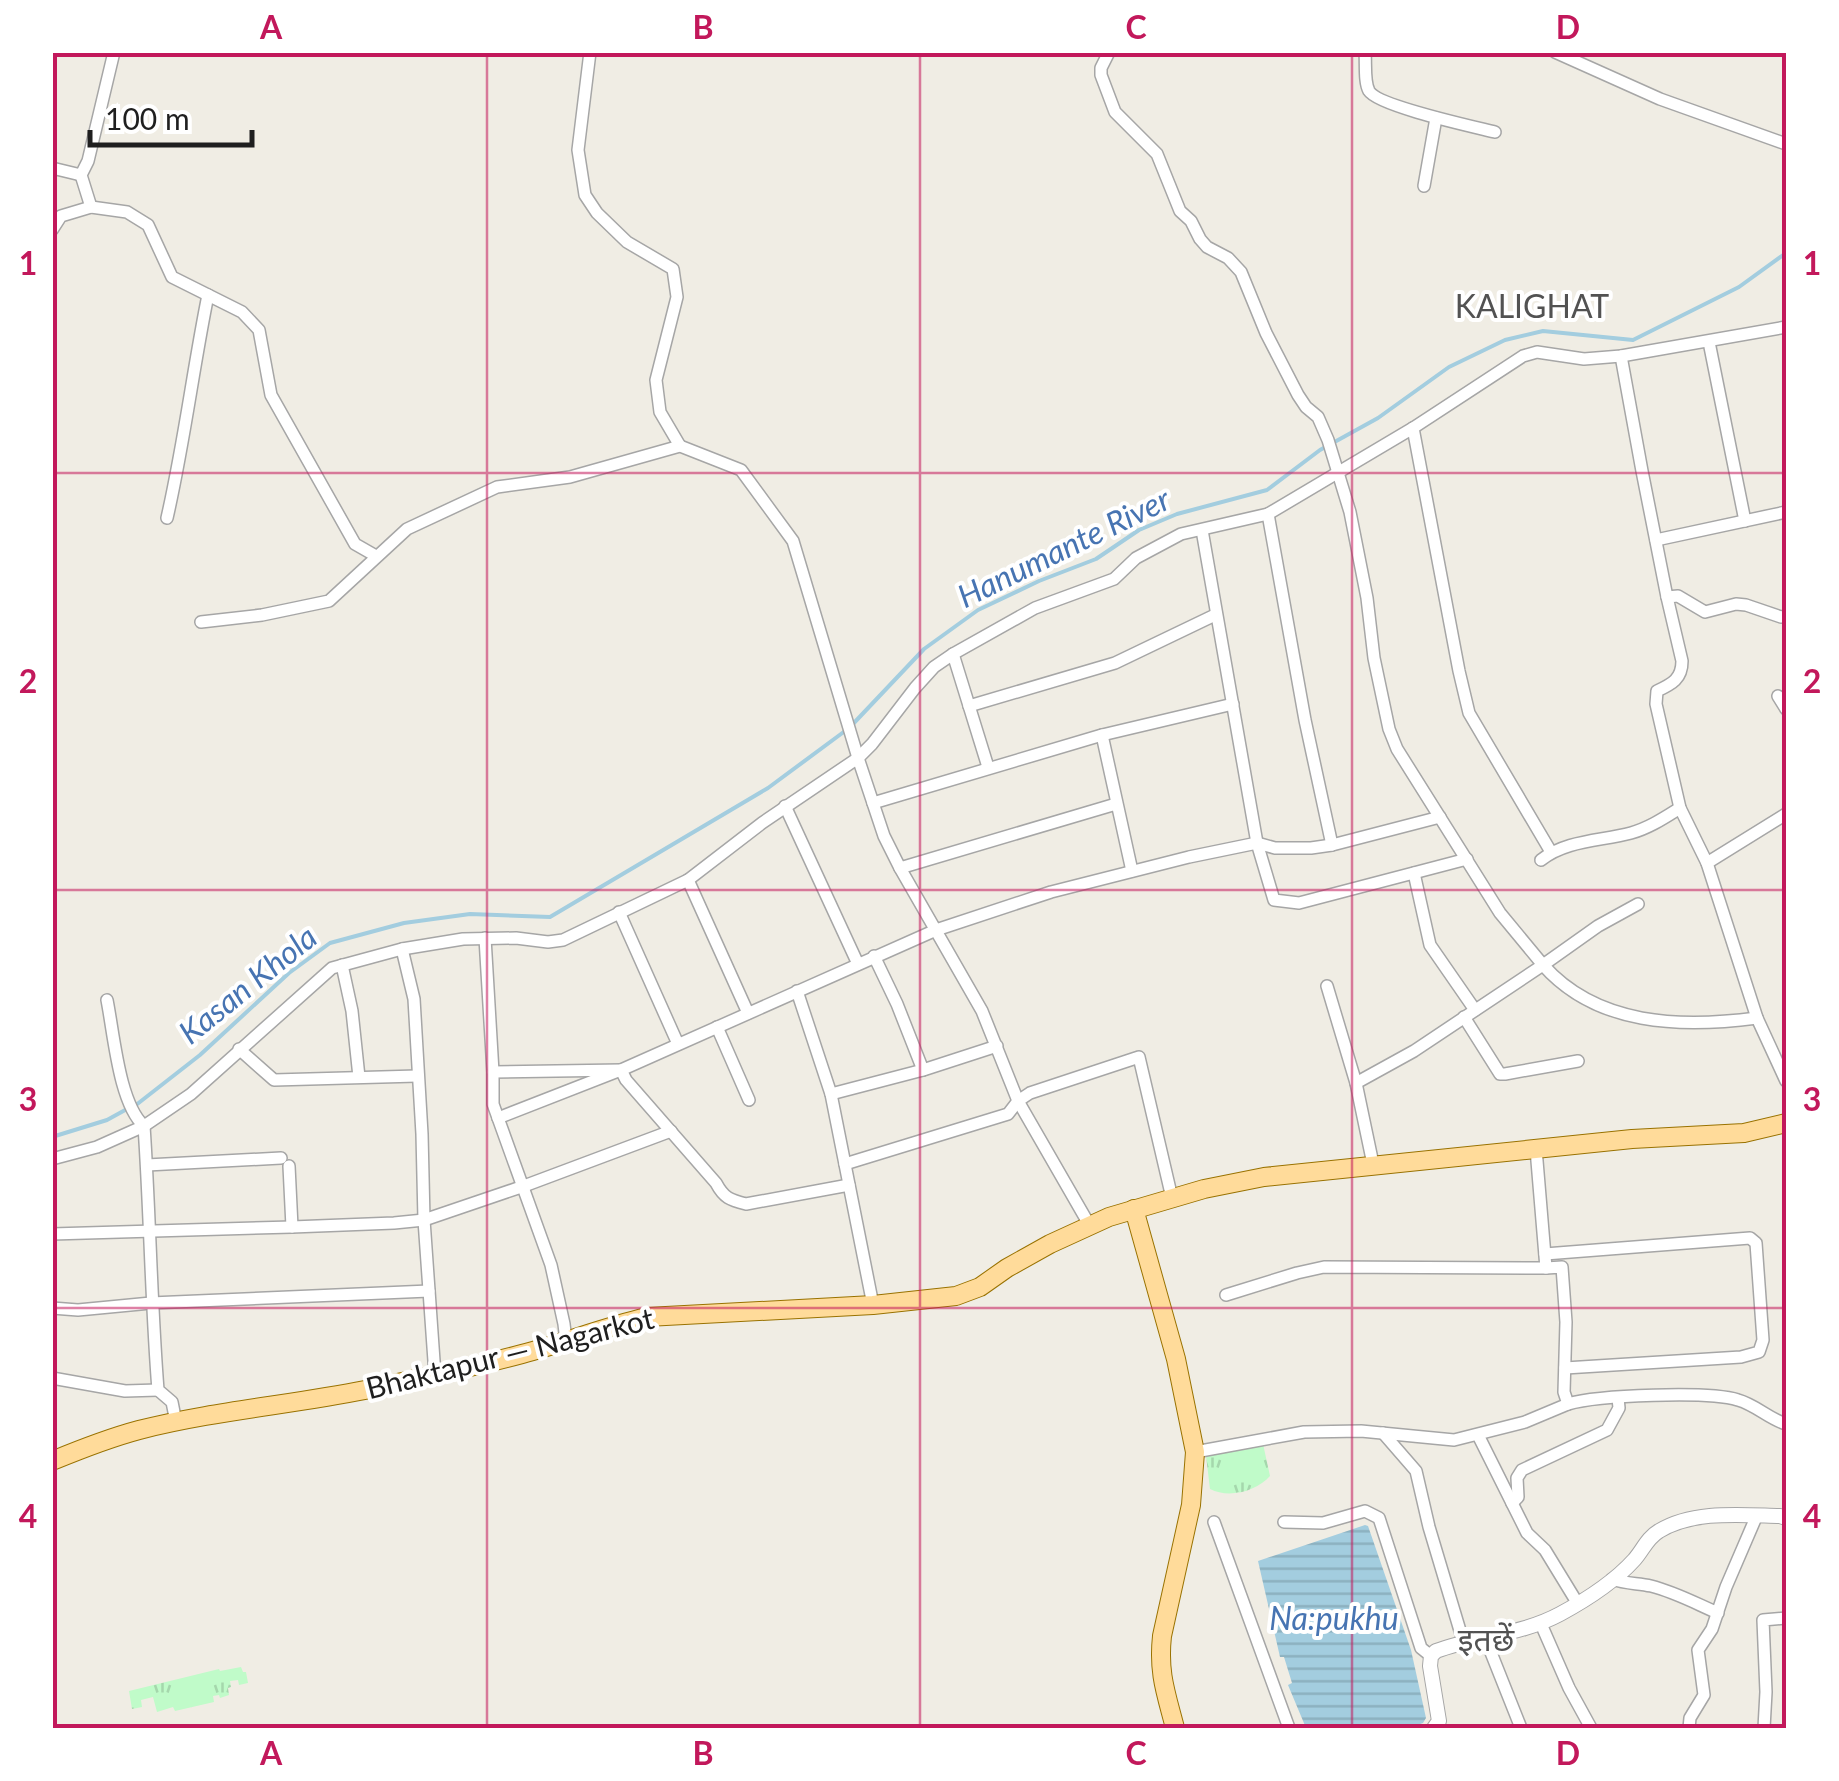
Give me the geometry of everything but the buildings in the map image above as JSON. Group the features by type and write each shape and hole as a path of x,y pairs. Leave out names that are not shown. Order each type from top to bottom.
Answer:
{"main road":[{"name":"Bhaktapur — Nagarkot","path":"52,1462 95,1444 176,1422 435,1375 646,1317 873,1305 966,1294 1050,1244 1090,1226 1172,1198 1264,1177 1632,1139 1744,1132 1786,1123"},
{"path":"1134,1209 1176,1358 1195,1452 1191,1505 1160,1656 1160,1672 1175,1728"}],"street":[{"path":"91,207 81,175 88,161 114,52"},
{"path":"590,52 578,150 585,195 597,214 628,242 672,269 678,297 656,380 660,412 680,446"},
{"path":"1109,52 1101,75 1115,112 1156,154 1180,211 1191,221 1200,239 1241,272 1298,395 1318,417 1335,457 1350,512 1389,728 1397,749 1500,913 1556,980 1584,998 1628,1016 1683,1023 1757,1018"},
{"path":"1365,52 1368,88 1375,97 1436,118 1496,132"},
{"path":"1556,52 1660,99 1786,144"},
{"path":"1424,186 1436,118"},
{"path":"52,168 81,175"},
{"path":"52,230 61,216 91,207 127,212 148,225 172,277 242,312 259,330 271,395 355,544 376,556"},
{"path":"167,518 208,295"},
{"path":"52,1159 97,1147 192,1094 332,968 463,938 562,940 688,880 785,806 858,758 914,688 953,654 1035,608 1114,580 1136,558 1168,540 1268,514 1523,356 1537,352 1584,359 1622,356 1786,327"},
{"path":"1709,342 1745,521"},
{"path":"1622,356 1682,661 1682,671 1675,682 1657,691 1656,704 1680,808 1707,862 1757,1018 1786,1081"},
{"path":"1412,428 1470,713 1546,856 1648,828 1680,808"},
{"path":"202,622 329,601 407,529 497,487 570,477 680,446 742,470 793,542 884,836 982,1010 1018,1101 1090,1226"},
{"path":"1656,540 1786,512"},
{"path":"1268,514 1332,845"},
{"path":"1202,530 1257,843 1274,900 1299,903 1466,859"},
{"path":"1668,597 1678,596 1704,612 1736,604 1786,616"},
{"path":"969,706 1115,663 1215,614"},
{"path":"953,654 988,767"},
{"path":"1778,696 1786,709"},
{"path":"873,804 1102,735 1234,704"},
{"path":"1102,735 1132,870"},
{"path":"900,868 1116,804"},
{"path":"785,806 858,964"},
{"path":"1707,862 1786,814"},
{"path":"498,1118 621,1070 936,930 1052,892 1257,843 1275,848 1311,848 1440,817"},
{"path":"1414,873 1430,945 1500,1074 1578,1060"},
{"path":"688,880 748,1013"},
{"path":"1356,1083 1414,1051 1598,926 1638,904"},
{"path":"620,912 678,1044"},
{"path":"485,938 493,1104 552,1265 566,1341"},
{"path":"402,949 414,999 435,1375"},
{"path":"874,956 923,1070"},
{"path":"342,964 352,1011 358,1078"},
{"path":"1327,986 1356,1083 1373,1164"},
{"path":"797,991 831,1094 873,1305"},
{"path":"107,1000 127,1102 139,1122 147,1164 158,1390"},
{"path":"717,1027 749,1100"},
{"path":"831,1094 996,1046"},
{"path":"239,1049 274,1080 417,1076"},
{"path":"845,1164 1008,1114 1030,1093 1139,1057 1172,1198"},
{"path":"493,1072 621,1070"},
{"path":"621,1070 730,1200 746,1204 849,1185"},
{"path":"52,1234 424,1220 671,1131"},
{"path":"1536,1149 1545,1261"},
{"path":"147,1164 285,1162 292,1227"},
{"path":"1226,1295 1324,1267 1545,1261 1750,1238 1756,1243 1764,1340 1759,1352 1741,1357 1565,1368"},
{"path":"1545,1261 1562,1267 1566,1322 1564,1392 1568,1404"},
{"path":"52,1308 78,1310 151,1302 429,1291"},
{"path":"52,1378 125,1391 158,1390 172,1402 176,1422"},
{"path":"1195,1452 1304,1432 1383,1433 1444,1440 1478,1435 1581,1400 1618,1398 1737,1399 1786,1424"},
{"path":"1512,1503 1518,1497 1517,1478 1522,1470 1606,1430 1619,1408 1618,1398"},
{"path":"1383,1433 1416,1471 1464,1644"},
{"path":"1478,1435 1527,1533 1544,1550 1578,1604"},
{"path":"1284,1522 1323,1524 1365,1511 1378,1518 1421,1648 1431,1656"},
{"path":"1689,1728 1690,1718 1704,1696 1698,1650 1712,1629 1757,1516"},
{"path":"1431,1656 1447,1647 1541,1624 1578,1604 1636,1559 1661,1530 1698,1518 1786,1518"},
{"path":"1214,1522 1289,1728"},
{"path":"1612,1579 1648,1585 1718,1614"},
{"path":"1764,1728 1763,1620 1786,1618"},
{"path":"1541,1624 1591,1728"},
{"path":"1486,1640 1521,1728"},
{"path":"1431,1656 1439,1721 1434,1728"}],"green space":[{"path":"1263,1444 1270,1476 1250,1489 1234,1493 1210,1489 1206,1456"},
{"path":"241,1667 248,1683 230,1681 229,1695 213,1696 214,1702 157,1712 153,1697 141,1700 142,1707 132,1709 129,1691"}],"water":[{"name":"Na:pukhu","path":"1365,1525 1411,1650 1426,1718 1409,1728 1306,1728 1288,1685 1292,1683 1284,1657 1280,1657 1258,1561"}],"waterway":[{"name":"Hanumante River","path":"852,725 924,649 978,610 1096,559 1139,530 1177,514 1267,490 1320,450 1378,418 1449,367 1505,340 1543,331 1633,340 1739,287 1786,253"},
{"name":"Kasan Khola","path":"136,1105 200,1055 289,973 330,943 404,923 470,914 550,917 768,788 845,731"},
{"name":"Kasan Khola","path":"52,1137 107,1120 127,1109"}],"district":[{"name":"KALIGHAT","path":"1532,307"},
{"name":"इतछें","path":"1486,1640"}]}
